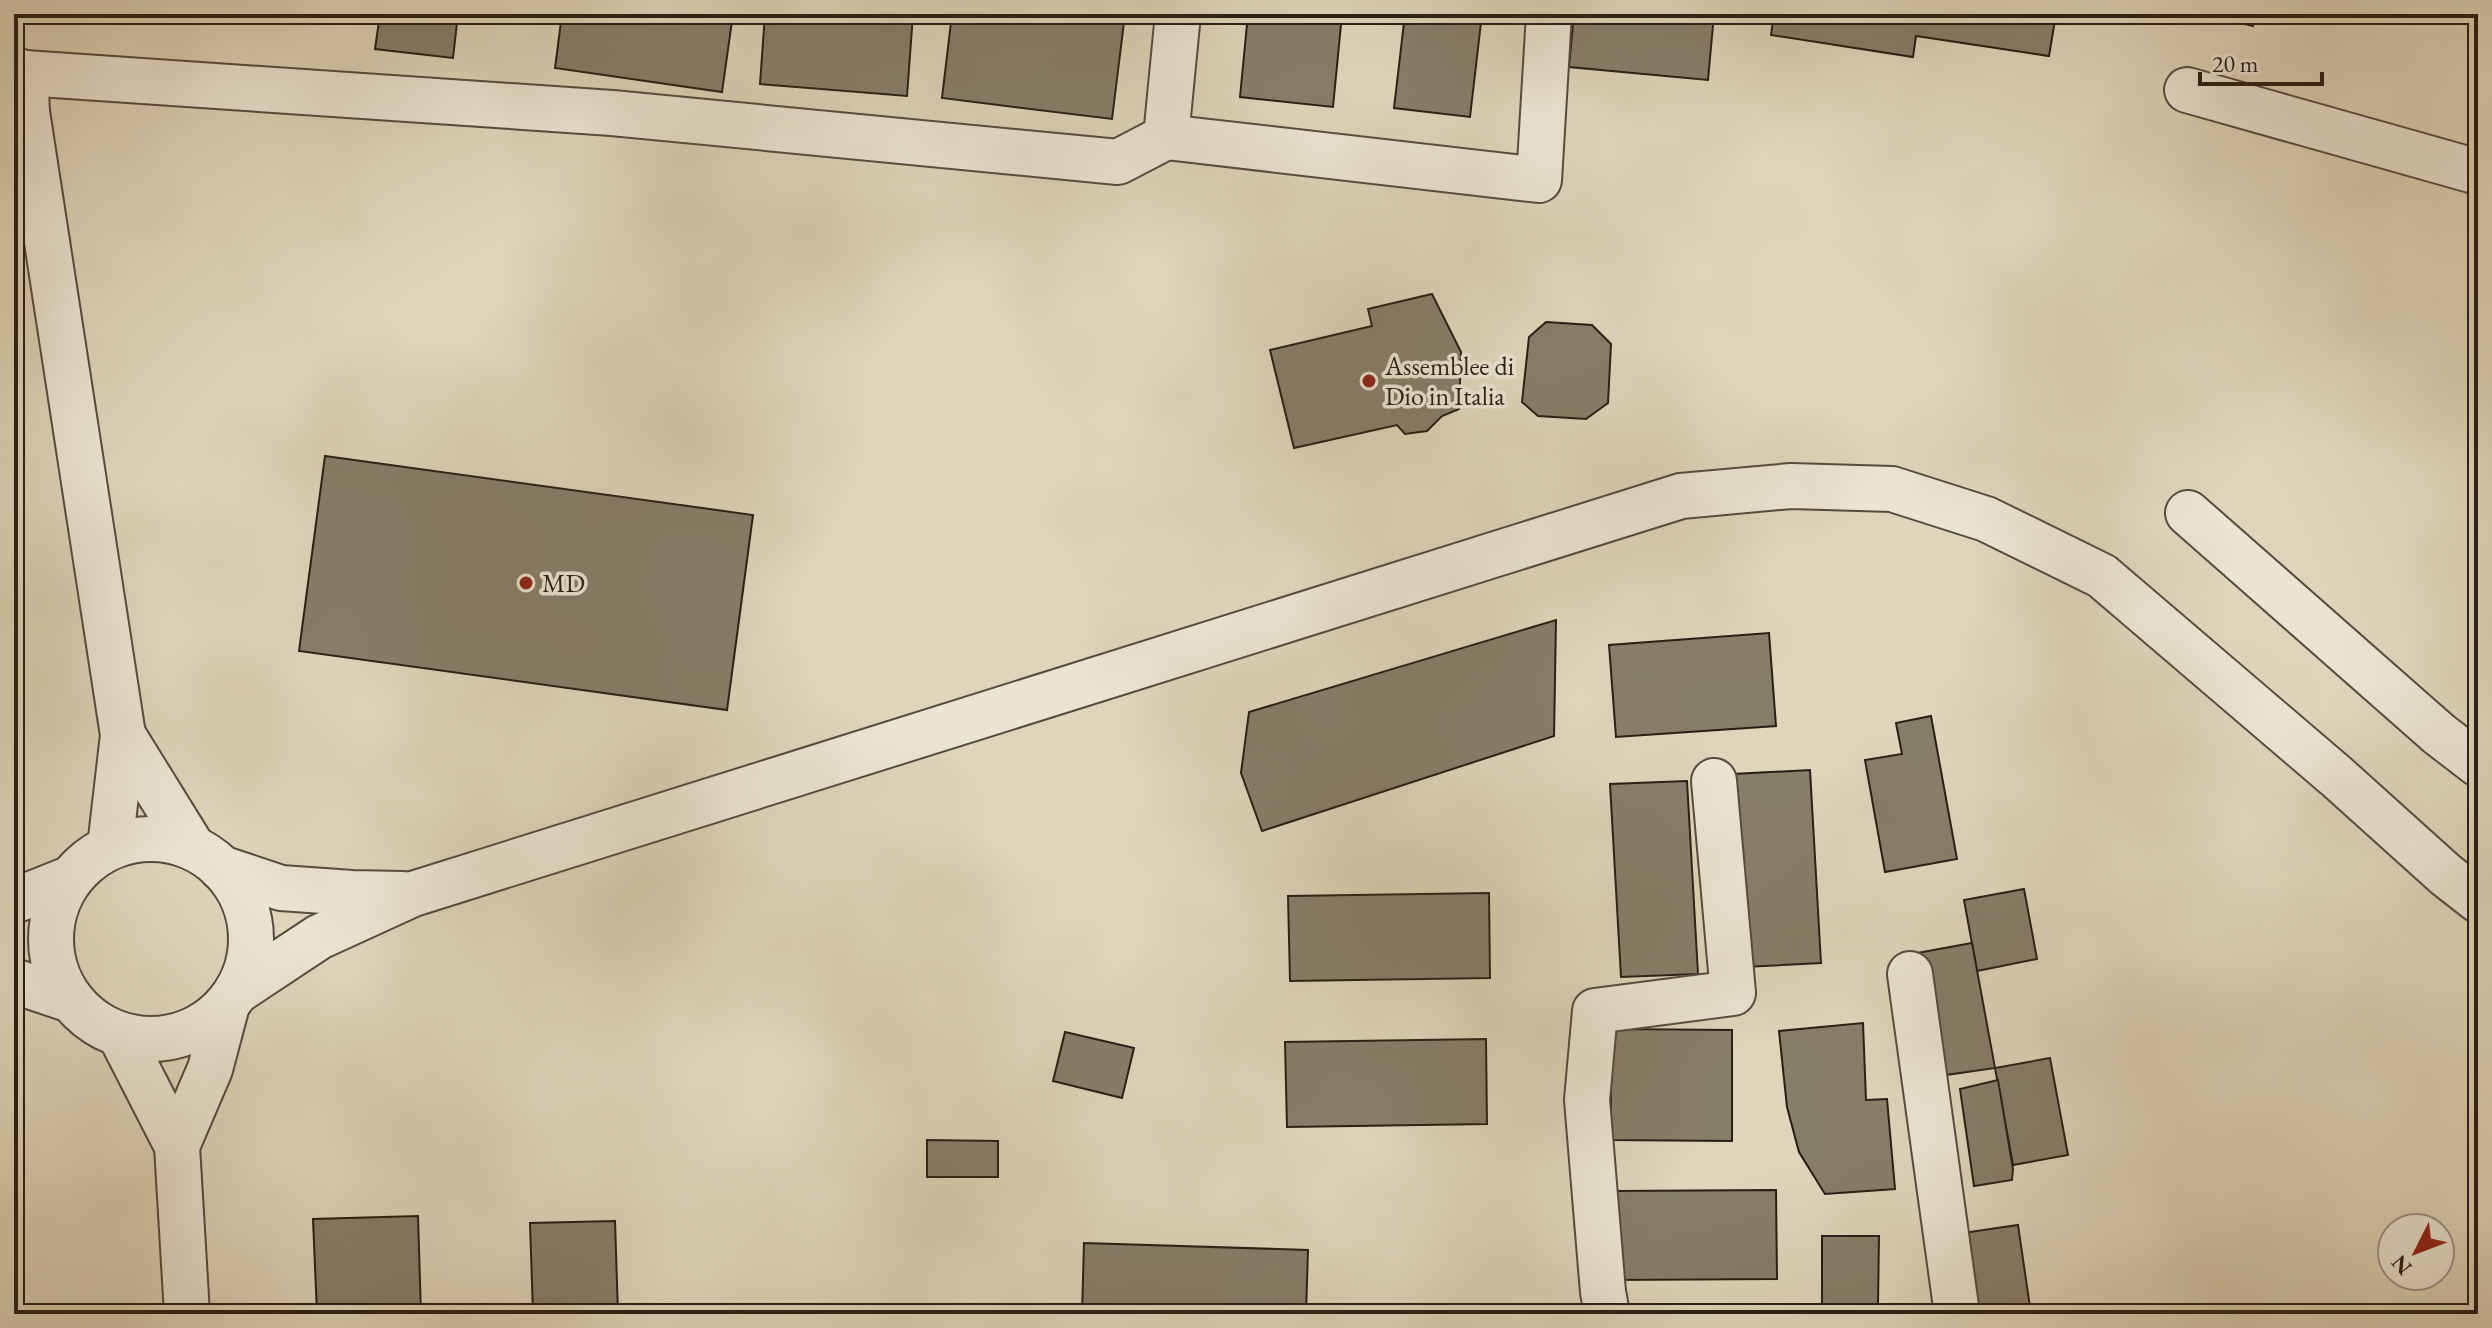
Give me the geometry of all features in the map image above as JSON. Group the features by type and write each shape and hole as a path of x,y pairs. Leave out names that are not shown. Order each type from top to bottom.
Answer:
{"street":[{"path":"1166,137 1178,14"},
{"path":"110,847 123,735 19,72 612,113 1118,162 1166,137 1539,180 1549,14"},
{"path":"2187,90 2478,172"},
{"path":"413,894 281,888 166,840 137,840 110,847 88,861 69,879 55,908 50,940 55,971 71,1000 93,1021 120,1035 149,1040 178,1036 205,1024 232,999 319,937 413,894 1681,496 1791,486 1892,489 1986,519 2102,576 2478,900"},
{"path":"2188,513 2439,734 2478,764"},
{"path":"123,735 207,858 238,889 250,927 247,968 232,999 210,1069 177,1146"},
{"path":"1607,1314 1587,1100 1595,1011 1733,993 1714,781"},
{"path":"14,901 69,879"},
{"path":"1910,974 1957,1314"},
{"path":"14,981 71,1000"},
{"path":"120,1035 177,1146 187,1314"}],"building":[{"path":"144,14 198,14 197,21"},
{"path":"323,14 458,14 453,58 375,49 379,21"},
{"path":"562,14 733,14 722,92 555,68"},
{"path":"765,14 913,14 907,96 760,84"},
{"path":"952,14 1125,14 1112,119 942,98"},
{"path":"1248,14 1342,14 1333,107 1240,97"},
{"path":"1405,14 1482,14 1470,117 1394,108"},
{"path":"1574,14 1714,14 1708,80 1569,67"},
{"path":"1774,14 2056,14 2049,56 1916,36 1913,57 1771,35"},
{"path":"2211,14 2256,14 2253,26"},
{"name":"Assemblee di Dio in Italia","path":"1432,294 1461,352 1459,409 1442,416 1427,431 1405,434 1397,425 1294,448 1270,350 1372,326 1368,309"},
{"path":"1546,322 1592,325 1611,344 1608,403 1586,419 1538,416 1522,402 1529,337"},
{"name":"MD","path":"325,456 753,515 727,710 299,651"},
{"path":"1556,620 1554,736 1262,831 1241,773 1249,712"},
{"path":"1769,633 1776,726 1616,737 1609,645"},
{"path":"1931,716 1957,859 1885,872 1865,760 1902,754 1896,723"},
{"path":"1810,770 1821,963 1744,967 1733,774"},
{"path":"1687,781 1698,974 1621,977 1610,784"},
{"path":"2024,889 2037,959 1977,971 1964,900"},
{"path":"1489,893 1490,978 1290,981 1288,896"},
{"path":"1972,943 1995,1068 1939,1076 1917,953"},
{"path":"1863,1023 1866,1100 1887,1099 1895,1189 1825,1194 1799,1152 1787,1107 1779,1031"},
{"path":"1611,1029 1732,1030 1732,1141 1611,1140"},
{"path":"1065,1032 1134,1048 1122,1098 1053,1081"},
{"path":"1486,1039 1487,1124 1287,1127 1285,1042"},
{"path":"2050,1058 2068,1155 2013,1165 1995,1068"},
{"path":"1998,1080 2013,1169 2012,1180 1974,1186 1960,1089"},
{"path":"927,1140 998,1141 998,1177 927,1177"},
{"path":"1776,1190 1777,1279 1612,1280 1611,1191"},
{"path":"418,1216 421,1314 317,1314 313,1219"},
{"path":"615,1221 618,1314 533,1314 530,1223"},
{"path":"2018,1225 2031,1314 1968,1314 1956,1234"},
{"path":"1822,1236 1879,1236 1878,1305 1822,1305"},
{"path":"1084,1243 1308,1250 1306,1314 1082,1314"}],"place":[{"name":"Assemblee di Dio in Italia","path":"1369,381"},
{"name":"MD","path":"526,583"}]}
